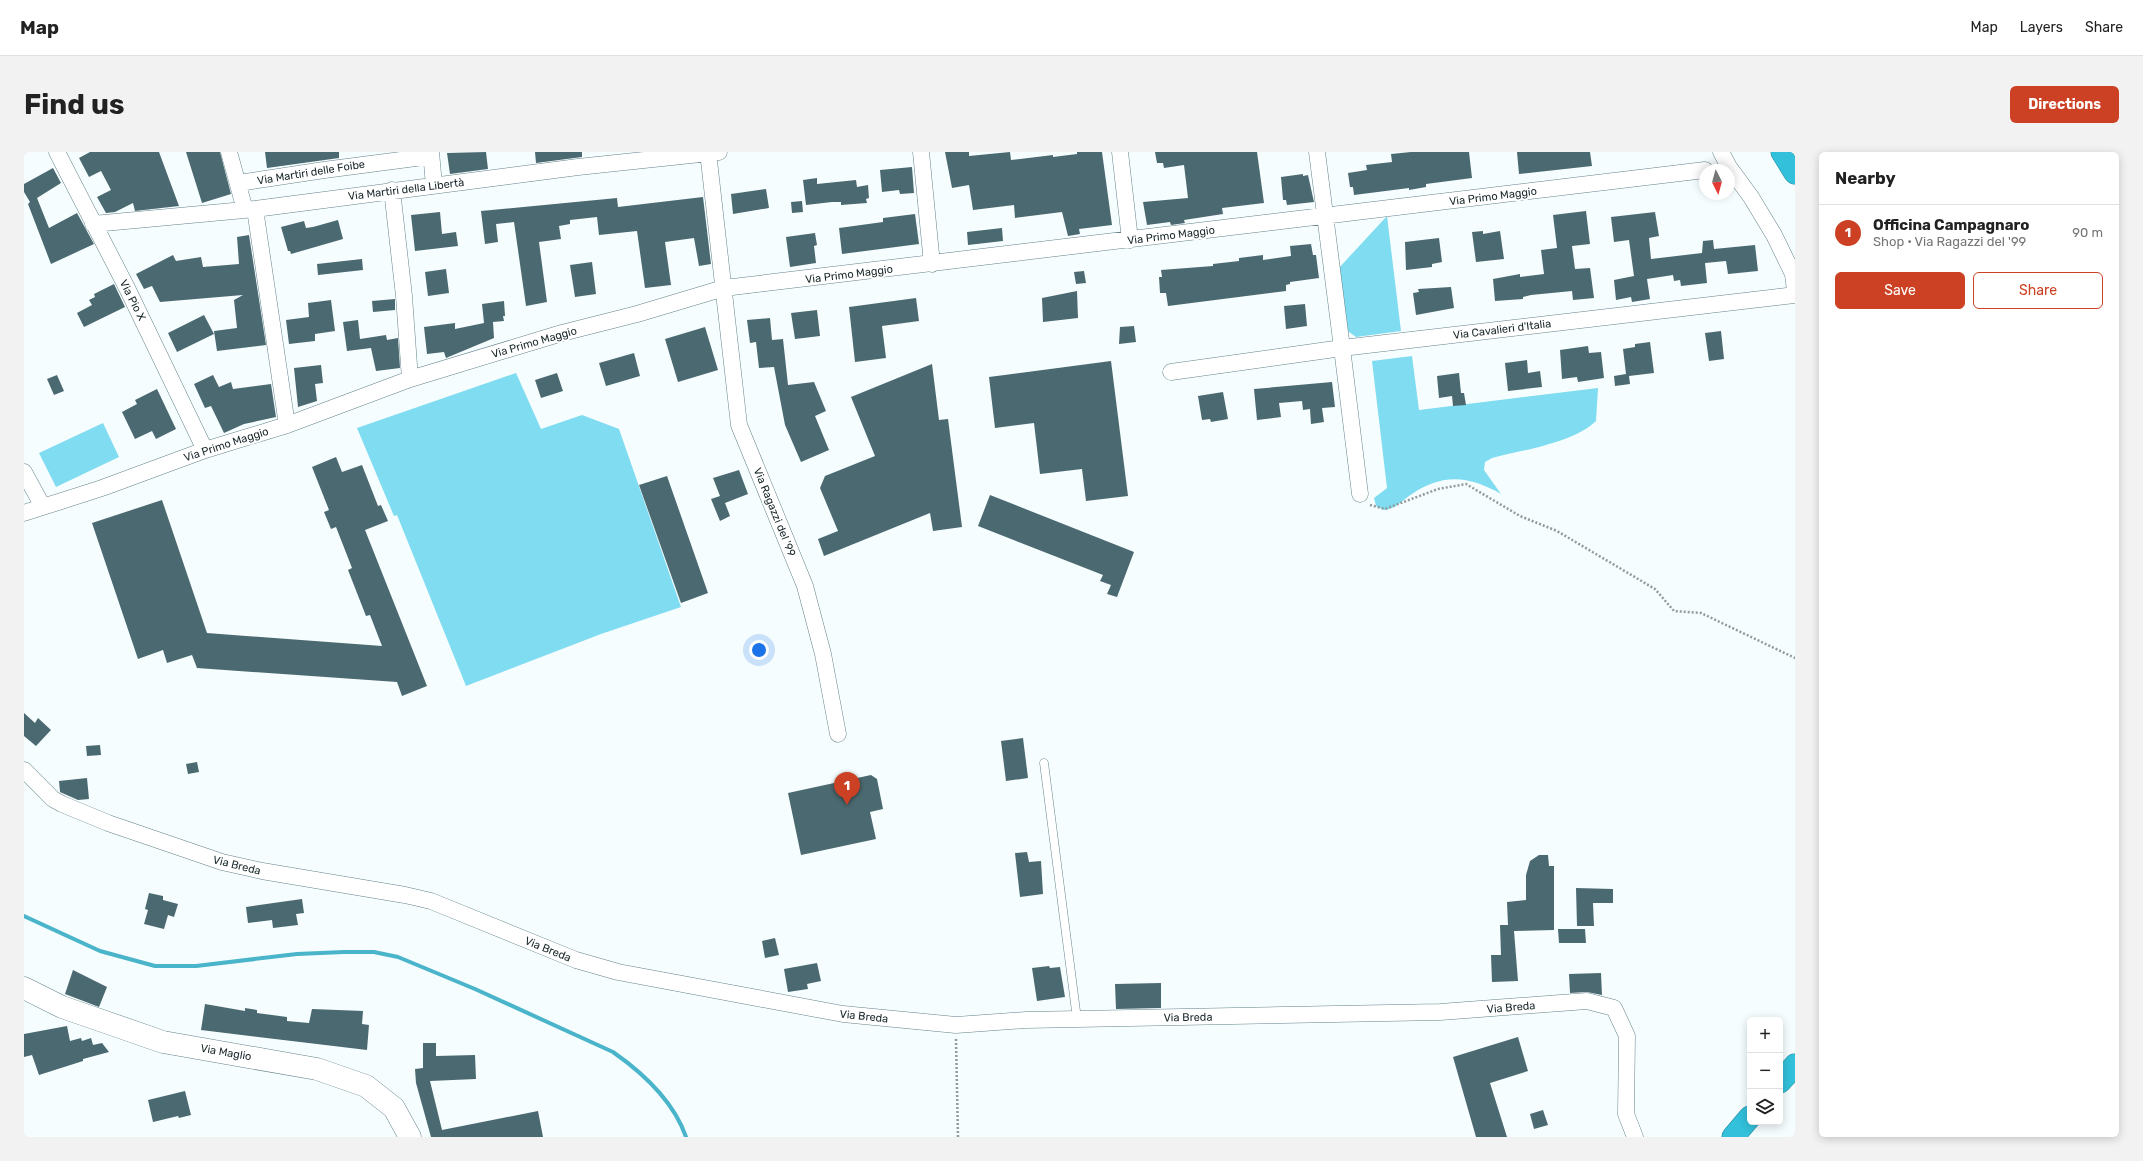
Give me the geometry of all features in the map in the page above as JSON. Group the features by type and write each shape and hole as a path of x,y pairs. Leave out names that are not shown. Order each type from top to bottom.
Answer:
{"highway":[{"path":"1782,152 1795,173"},
{"path":"1783,1079 1795,1065"},
{"path":"1733,1137 1747,1121"}],"main road":[{"name":"Via Maglio","path":"24,988 62,1007 163,1042 317,1069 366,1086 394,1108 410,1137"}],"street":[{"name":"Via Pio X","path":"57,152 128,290 205,450"},
{"path":"229,152 239,183 250,209 287,425"},
{"name":"Via Martiri della Libertà","path":"93,224 250,209 392,190 711,152"},
{"name":"Via Ragazzi del '99","path":"711,152 739,424 805,586 823,654 838,734"},
{"path":"921,152 932,264"},
{"path":"1120,152 1130,240"},
{"path":"1317,152 1360,494"},
{"path":"1721,152 1727,164"},
{"path":"431,154 434,185"},
{"name":"Via Martiri delle Foibe","path":"239,183 431,154"},
{"name":"Via Primo Maggio","path":"24,512 34,496 102,488 205,450 287,425 410,379 562,333 638,314 724,288 1699,171"},
{"path":"1735,175 1751,197 1793,274 1795,291"},
{"path":"392,190 404,296 410,379"},
{"name":"Via Cavalieri d'Italia","path":"1171,372 1342,348 1795,295"},
{"path":"24,472 34,496"},
{"name":"Via Breda","path":"24,770 52,799 85,815 222,862 262,871 405,895 431,901 576,960 596,966 843,1014 956,1025 1077,1019 1440,1012 1586,1001 1614,1008 1627,1036 1626,1114 1635,1137"}],"lane":[{"path":"1044,763 1077,1019"}],"path":[{"path":"1360,494 1371,505 1385,509 1414,497 1466,484 1520,516 1557,531 1655,589 1674,610 1701,613 1795,658"},
{"path":"956,1025 958,1137"}],"shaded area":[{"path":"1387,216 1401,331 1356,337 1345,329 1337,270"},
{"path":"1412,356 1419,410 1598,388 1596,421 1586,429 1561,440 1532,449 1492,458 1485,462 1484,470 1501,494 1478,483 1456,479 1446,480 1424,487 1408,496 1395,506 1384,510 1376,506 1374,498 1387,488 1372,361"},
{"path":"516,373 541,429 582,415 619,429 681,607 601,634 466,686 397,515 394,516 357,428"},
{"path":"103,423 119,457 56,487 39,453"}],"building":[{"path":"90,152 159,152 179,206 135,211 133,203 115,212 106,213 97,197 111,190 101,171 89,177 79,158"},
{"path":"186,152 220,152 231,194 202,203"},
{"path":"265,152 339,152 339,158 267,168"},
{"path":"486,152 488,169 450,174 447,153"},
{"path":"535,152 582,152 582,157 536,163"},
{"path":"945,152 969,152 969,156 1010,152 1011,160 1053,155 1053,157 1077,154 1077,152 1102,152 1112,225 1079,229 1080,234 1068,236 1062,212 1015,218 1014,205 973,210 969,185 952,188"},
{"path":"1155,152 1257,152 1264,203 1222,208 1223,214 1184,220 1185,223 1171,225 1170,222 1147,225 1143,202 1188,198 1184,165 1164,168 1163,163 1157,163"},
{"path":"1411,152 1469,152 1472,178 1426,184 1426,187 1409,190 1409,188 1354,195 1353,187 1350,187 1348,173 1367,170 1366,165 1392,162 1391,154"},
{"path":"1517,152 1590,152 1592,166 1519,174"},
{"path":"912,167 914,193 900,194 899,190 882,192 880,170"},
{"path":"53,168 61,183 37,198 49,228 77,213 94,244 51,264 28,204 30,202 24,192 24,184"},
{"path":"1303,174 1303,176 1308,175 1314,202 1287,205 1286,200 1283,200 1281,177"},
{"path":"817,178 817,184 856,180 857,187 868,185 869,198 866,199 867,203 841,205 841,202 832,202 806,205 803,180"},
{"path":"766,189 769,208 733,214 731,194"},
{"path":"703,197 711,264 699,266 694,238 665,242 671,285 645,288 637,231 599,235 597,217 570,220 570,224 559,226 561,239 539,242 547,302 526,306 514,222 496,224 498,242 485,244 481,211 617,198 618,207"},
{"path":"802,201 803,212 792,213 791,202"},
{"path":"1586,211 1590,244 1572,246 1575,269 1590,268 1594,298 1573,300 1572,291 1531,295 1523,297 1523,299 1495,301 1493,279 1520,274 1520,277 1544,274 1541,250 1557,248 1553,215"},
{"path":"440,212 442,234 456,232 458,246 415,251 411,215"},
{"path":"1655,212 1659,236 1649,238 1651,259 1702,253 1703,241 1713,240 1714,249 1755,245 1758,271 1728,274 1726,261 1705,263 1707,283 1681,286 1680,280 1674,281 1673,275 1647,279 1650,299 1632,302 1631,297 1616,300 1614,280 1634,276 1629,240 1614,242 1611,217"},
{"path":"915,214 919,244 842,254 839,228 883,222 883,218"},
{"path":"338,220 343,239 291,254 290,251 288,251 281,227 304,221 306,228"},
{"path":"1002,228 1003,241 968,245 967,232"},
{"path":"1483,231 1483,234 1500,231 1504,259 1476,262 1472,232"},
{"path":"815,233 817,245 814,246 816,263 790,267 786,237"},
{"path":"249,235 266,345 217,351 214,331 237,328 234,300 243,295 160,302 152,286 144,289 136,274 173,255 176,261 201,257 203,267 239,264 237,237"},
{"path":"1439,238 1442,262 1432,264 1432,267 1406,270 1405,242"},
{"path":"1311,244 1313,255 1316,255 1319,278 1290,282 1290,284 1286,285 1286,291 1168,306 1166,293 1160,293 1159,277 1162,277 1161,270 1213,266 1213,264 1239,261 1239,258 1263,255 1263,260 1291,256 1290,246"},
{"path":"362,259 363,270 318,275 317,264"},
{"path":"592,262 596,294 575,297 570,265"},
{"path":"446,269 449,293 428,296 425,272"},
{"path":"1084,271 1086,283 1076,284 1074,272"},
{"path":"114,284 125,307 84,327 77,313 92,305 89,300 95,297 94,294"},
{"path":"1451,287 1454,308 1416,315 1413,293 1419,292 1418,289"},
{"path":"1077,291 1078,318 1043,322 1042,298"},
{"path":"916,298 919,321 882,326 886,358 855,362 849,307"},
{"path":"395,299 395,310 373,312 372,301"},
{"path":"331,300 335,331 315,334 315,341 289,344 286,320 309,317 308,303"},
{"path":"504,301 504,321 493,322 494,338 446,358 444,352 427,354 424,327 455,323 455,329 489,322 484,323 482,304"},
{"path":"1305,304 1307,326 1286,329 1284,306"},
{"path":"817,310 820,336 795,339 791,313"},
{"path":"204,315 214,334 177,352 168,333"},
{"path":"770,318 772,340 783,339 788,385 814,382 826,411 815,416 829,450 801,462 785,425 774,367 759,368 756,342 750,343 747,320"},
{"path":"358,320 360,339 386,335 387,340 398,338 400,368 376,371 371,348 347,351 343,322"},
{"path":"1134,326 1136,342 1119,344 1120,327"},
{"path":"705,327 718,370 678,382 665,339"},
{"path":"1721,331 1724,359 1709,361 1705,333"},
{"path":"1650,342 1654,373 1629,376 1630,384 1615,386 1614,376 1626,374 1623,349 1635,347 1635,344"},
{"path":"1588,346 1589,353 1601,352 1604,378 1578,382 1577,377 1562,379 1560,350"},
{"path":"634,353 640,376 606,386 599,363"},
{"path":"1527,360 1528,373 1540,371 1542,387 1508,391 1505,363"},
{"path":"1111,361 1128,496 1086,501 1082,469 1040,474 1034,423 995,428 989,377"},
{"path":"932,364 939,420 948,419 962,527 933,531 930,513 824,556 818,539 838,531 820,488 825,476 875,456 851,397"},
{"path":"321,365 323,383 315,384 317,401 298,407 294,368"},
{"path":"557,373 563,391 541,398 535,380"},
{"path":"1459,373 1461,393 1464,393 1466,405 1453,406 1452,396 1439,398 1437,376"},
{"path":"57,375 64,391 54,395 47,379"},
{"path":"213,375 219,387 231,382 233,389 271,384 276,417 244,424 224,433 211,406 205,408 194,384"},
{"path":"1332,382 1335,407 1322,408 1324,422 1311,424 1310,409 1303,410 1302,401 1279,403 1281,417 1257,420 1254,389"},
{"path":"157,389 176,429 156,439 152,431 135,439 122,412 137,404 135,400"},
{"path":"1223,392 1228,419 1211,422 1210,419 1202,420 1198,396"},
{"path":"336,457 342,472 362,465 378,506 381,505 388,521 365,530 427,686 402,696 397,682 197,668 192,655 167,663 163,650 138,659 92,523 162,500 207,633 382,646 370,615 366,616 348,570 352,568 336,527 331,529 324,512 329,510 312,467"},
{"path":"739,470 748,494 725,503 730,516 720,521 711,499 720,496 713,478"},
{"path":"667,476 708,593 681,603 639,485"},
{"path":"990,495 1134,552 1117,597 1107,594 1111,585 1100,581 1103,575 978,526"},
{"path":"24,713 35,723 38,718 51,730 36,746 24,736"},
{"path":"1023,738 1028,778 1006,781 1001,741"},
{"path":"100,745 101,755 87,756 86,746"},
{"path":"197,762 199,772 188,774 186,764"},
{"path":"871,775 877,779 883,809 870,812 876,839 801,855 788,793"},
{"path":"87,778 89,799 78,800 60,792 59,781"},
{"path":"1027,852 1029,862 1041,861 1043,894 1020,897 1015,853"},
{"path":"1539,855 1548,855 1549,866 1554,866 1554,930 1514,931 1518,981 1492,982 1491,955 1501,955 1500,925 1508,925 1507,902 1526,900 1526,875 1530,861"},
{"path":"1576,888 1613,889 1613,903 1593,903 1594,926 1577,926"},
{"path":"149,893 163,896 163,900 178,904 174,917 168,915 164,929 144,924 148,910 145,909"},
{"path":"302,899 304,913 296,914 298,925 273,928 272,920 248,923 246,907"},
{"path":"1558,929 1585,929 1586,943 1559,943"},
{"path":"775,938 779,955 765,958 762,941"},
{"path":"817,963 821,981 807,984 808,989 788,992 784,969"},
{"path":"1049,966 1050,968 1060,967 1065,997 1037,1001 1032,968"},
{"path":"73,970 107,987 99,1007 65,994"},
{"path":"1601,973 1602,995 1587,992 1570,993 1569,974"},
{"path":"1161,983 1161,1008 1116,1009 1115,984"},
{"path":"205,1004 245,1011 245,1008 257,1010 257,1013 287,1017 287,1021 309,1023 312,1009 363,1011 362,1024 369,1025 367,1050 201,1030"},
{"path":"67,1026 70,1041 81,1038 82,1041 91,1038 93,1045 102,1043 109,1052 83,1059 83,1061 39,1075 32,1055 24,1057 24,1034"},
{"path":"1518,1037 1528,1071 1490,1083 1507,1137 1476,1137 1453,1057"},
{"path":"423,1043 436,1043 436,1056 475,1055 476,1079 430,1081 442,1130 538,1111 543,1137 431,1137 416,1083 415,1069 423,1068"},
{"path":"185,1091 191,1115 179,1118 178,1116 153,1122 148,1100"},
{"path":"1543,1110 1548,1125 1534,1129 1530,1114"}],"waterway":[{"path":"24,916 100,951 155,966 196,966 297,954 344,952 374,952 398,957 475,989 613,1052 635,1069 666,1100 681,1124 686,1137"}],"place":[{"name":"Officina Campagnaro","path":"847,805"}]}
